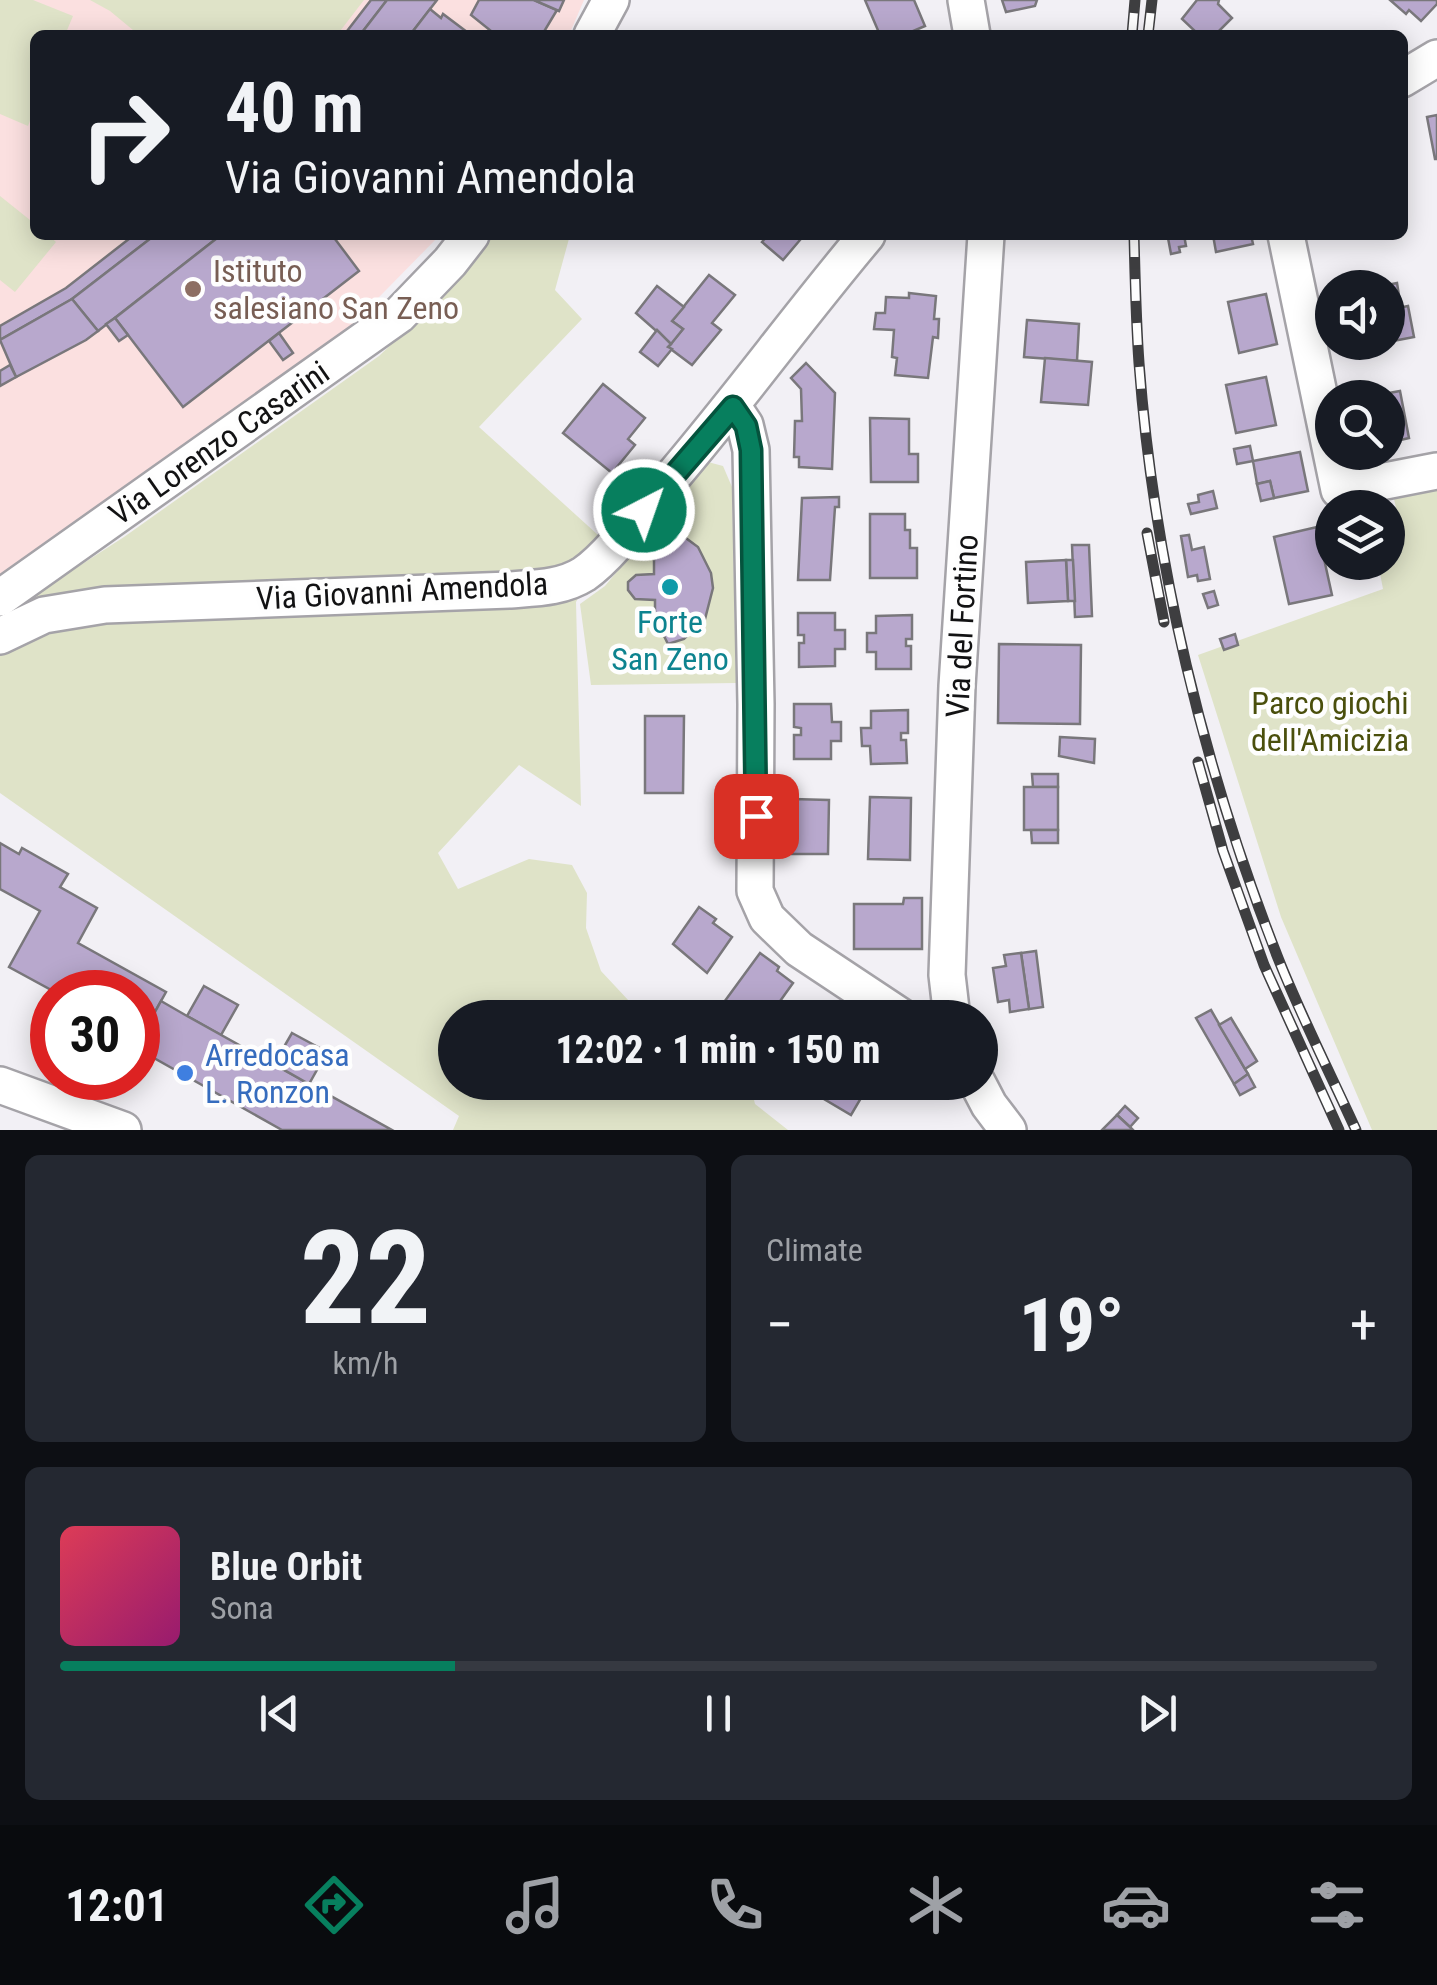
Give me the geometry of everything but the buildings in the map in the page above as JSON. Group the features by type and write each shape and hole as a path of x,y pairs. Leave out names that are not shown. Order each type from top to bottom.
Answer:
{"street":[{"path":"595,30 611,0"},
{"path":"966,0 971,30"},
{"path":"1408,75 1437,58"},
{"name":"Via Lorenzo Casarini","path":"0,598 399,315 467,240"},
{"name":"Via Giovanni Amendola","path":"0,636 44,616 105,605 451,594 552,587 584,574 622,536 733,407 820,290 864,240"},
{"name":"Via del Fortino","path":"950,1000 947,975 957,686 986,240"},
{"path":"1287,240 1339,490 1437,471"},
{"path":"733,407 746,426 751,450 755,891 768,918 799,949 877,1000"},
{"path":"0,1085 124,1130"},
{"path":"986,1100 1008,1130"}],"shaded area":[{"name":"Istituto salesiano San Zeno","path":"0,0 584,0 571,30 30,30 30,240 435,240 334,343 0,579"}],"green space":[{"path":"0,0 33,0 73,16 67,30 30,30 28,126 0,114"},
{"path":"90,0 364,0 341,30 133,30"},
{"path":"0,196 30,220 30,240 56,242 15,292 0,280"},
{"path":"488,240 569,240 555,290 582,319 479,427 608,544 576,602 581,806 519,765 438,853 458,889 529,859 572,865 587,893 586,928 601,971 628,1000 438,1000 438,1100 754,1100 788,1130 453,1130 459,1116 0,793 0,617 124,537 379,356 441,297"},
{"path":"708,462 723,466 732,487 736,683 591,685 580,604 605,586"},
{"name":"Parco giochi dell'Amicizia","path":"1437,489 1437,1130 1372,1130 1281,917 1198,655 1383,589 1381,580 1405,580 1405,496"}],"railway":[{"path":"1132,30 1135,0"},
{"path":"1149,30 1152,0"},
{"path":"1134,240 1146,439 1186,666 1251,887 1287,980 1356,1130"},
{"path":"1147,533 1164,622"},
{"path":"1198,762 1223,851 1264,965 1339,1130"}],"place":[{"name":"Istituto salesiano San Zeno","path":"193,289"},
{"name":"Forte San Zeno","path":"670,587"},
{"name":"Arredocasa L. Ronzon","path":"185,1073"}],"route":[{"path":"644,510 733,407 746,426 751,450 756,816"}]}
